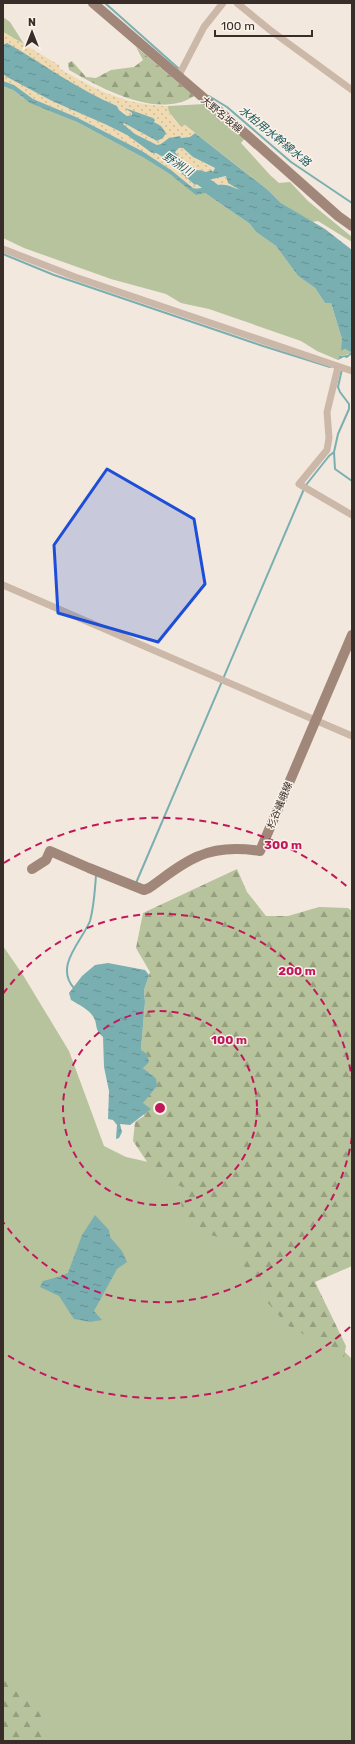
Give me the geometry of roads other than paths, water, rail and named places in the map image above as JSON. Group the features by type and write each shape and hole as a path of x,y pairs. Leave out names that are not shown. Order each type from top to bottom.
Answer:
{"main road":[{"name":"大野名坂線","path":"93,3 178,77 240,128 338,216 352,226"},
{"name":"杉谷嶬峨線","path":"32,869 46,860 50,851 144,890 188,861 206,853 239,849 260,851 352,635"}],"street":[{"path":"178,77 204,27 224,3"},
{"path":"237,3 270,30 352,90"},
{"path":"3,249 75,277 352,372"},
{"path":"338,367 327,412 329,438 327,450 299,484 352,514"},
{"path":"3,585 352,736"}],"water":[{"path":"7,43 75,85 117,106 119,110 127,116 132,115 132,113 125,108 153,118 155,120 154,122 161,126 166,133 163,138 157,141 124,123 123,124 135,134 157,145 169,138 180,136 181,138 190,137 195,133 268,190 281,203 325,229 352,250 352,354 347,358 344,357 338,360 339,356 348,355 351,352 345,349 341,351 342,339 331,303 325,303 315,288 298,276 276,246 256,232 250,224 205,193 196,195 171,175 144,158 77,122 30,103 13,90 3,86 3,81 14,85 33,99 76,117 142,151 171,170 193,188 222,185 240,190 228,183 226,176 204,181 195,185 163,157 156,153 152,153 127,135 52,101 7,77 3,74 3,45","holes":["179,148 183,148 193,157 215,168 213,172 211,170 206,172 187,168 175,152"]},
{"path":"108,963 145,970 149,975 144,990 145,1002 141,1050 147,1054 149,1062 143,1068 156,1078 157,1086 143,1103 151,1109 130,1125 120,1124 122,1132 119,1138 116,1139 117,1125 113,1120 108,1119 109,1091 104,1067 103,1037 97,1030 92,1015 71,1000 69,993 82,976 95,965"},
{"path":"95,1215 109,1230 110,1237 122,1251 127,1262 117,1269 94,1311 102,1320 90,1322 74,1319 59,1296 40,1287 43,1281 68,1273 82,1235"}],"waterway":[{"name":"水柏用水幹線水路","path":"105,3 178,68"},
{"name":"水柏用水幹線水路","path":"209,96 227,107 291,162 352,203"},
{"name":"野洲川","path":"190,172 222,195"},
{"path":"3,254 54,275 263,346 330,367"},
{"path":"306,485 329,456 334,452 338,434 349,409 349,404 338,387 342,369"},
{"path":"334,452 335,469 352,481"},
{"path":"136,883 304,489"},
{"path":"74,988 69,980 67,971 68,962 90,921 96,875"}]}
